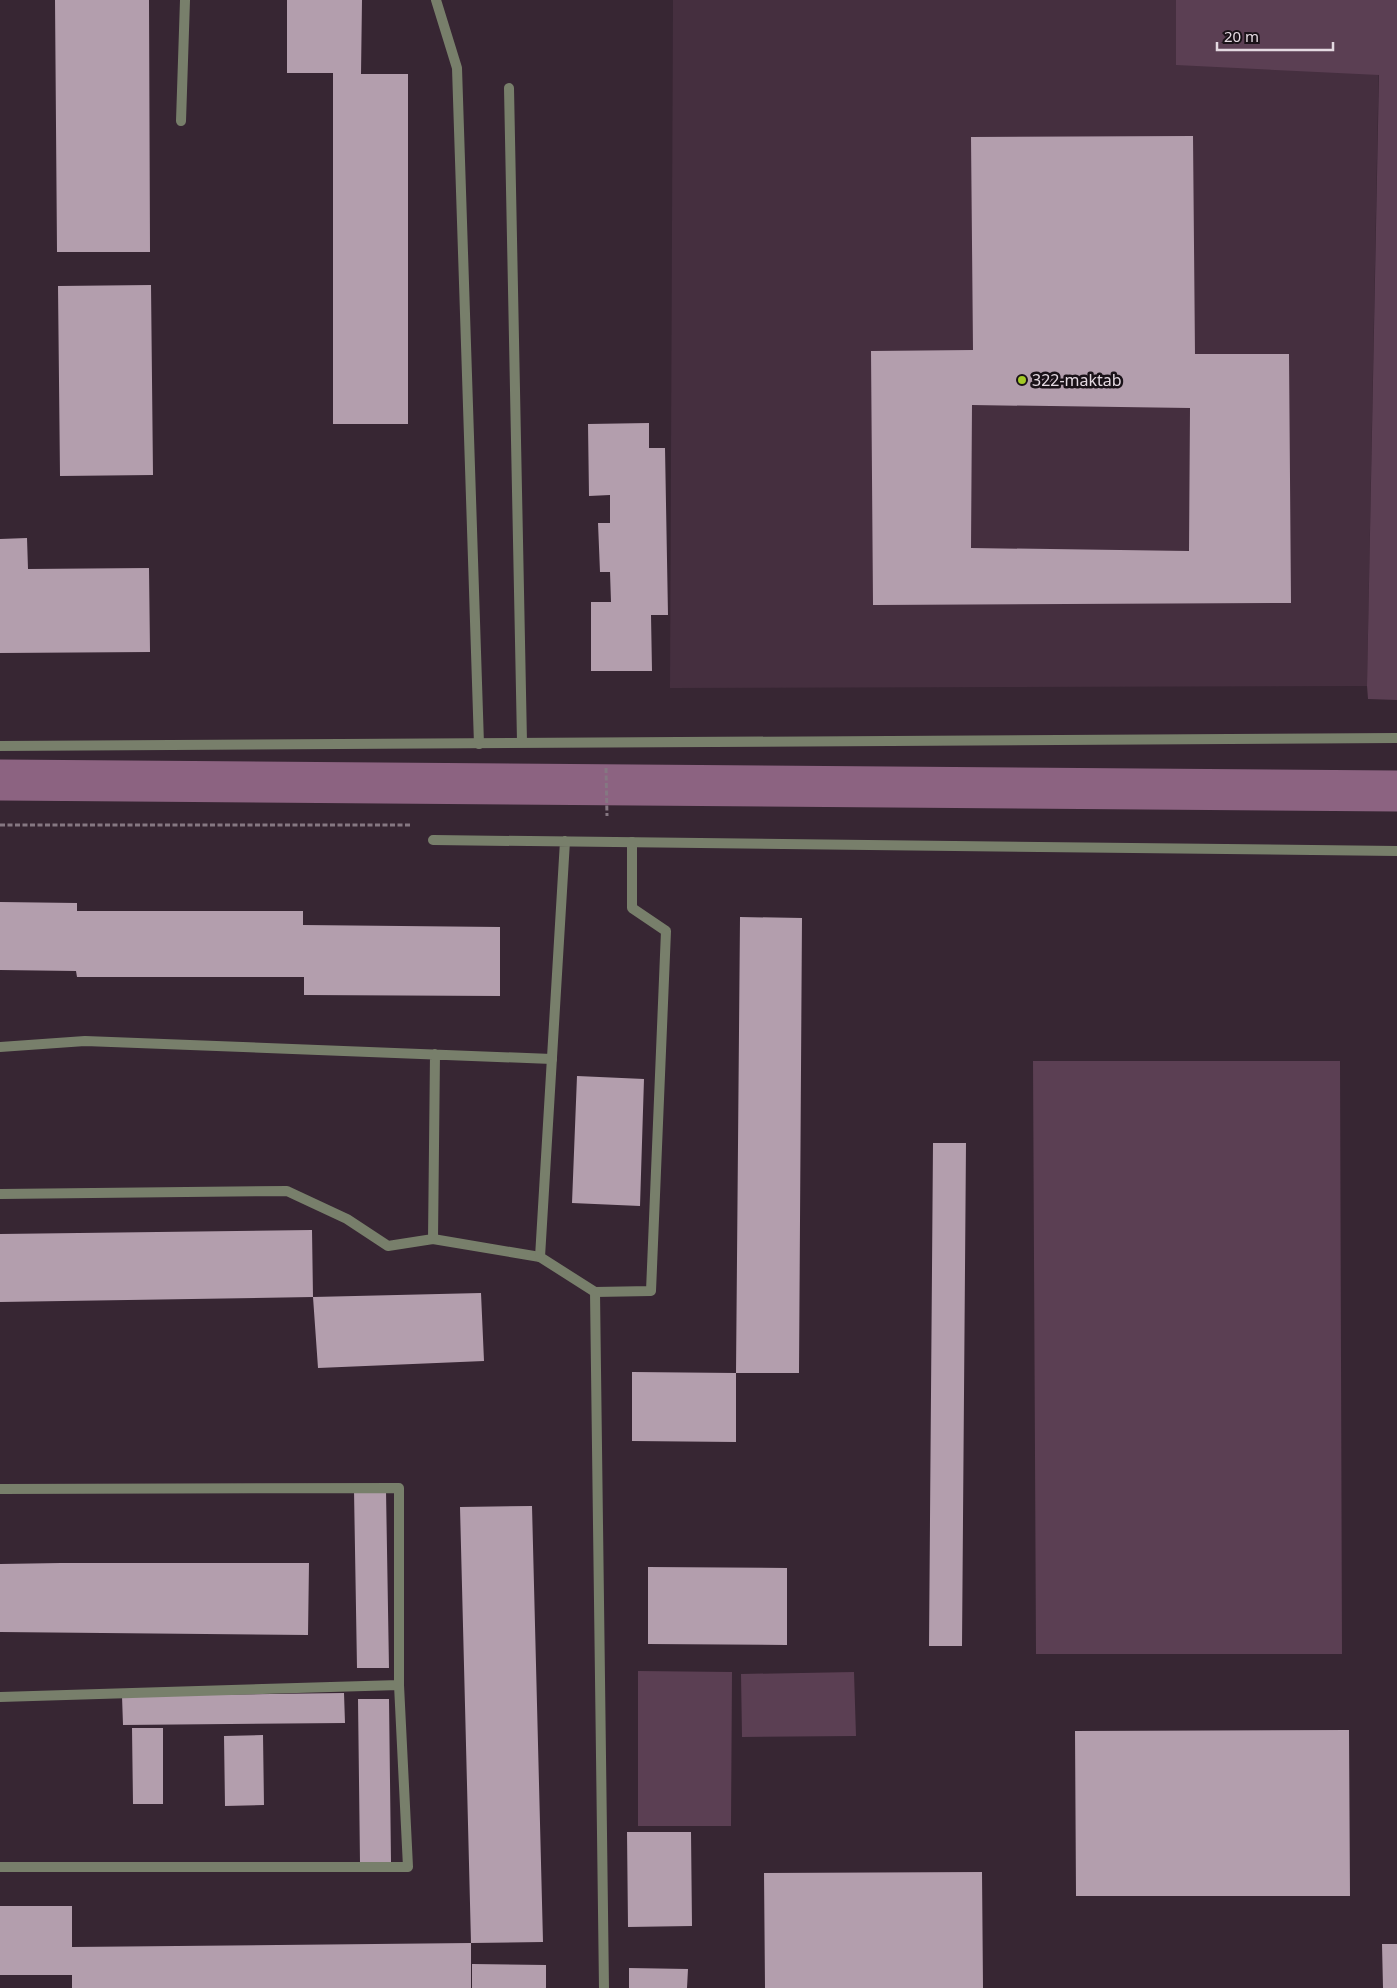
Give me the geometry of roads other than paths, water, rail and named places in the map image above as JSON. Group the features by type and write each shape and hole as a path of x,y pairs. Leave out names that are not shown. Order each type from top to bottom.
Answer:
{"street":[{"path":"181,121 185,0"},
{"path":"436,0 457,68 479,744"},
{"path":"509,88 522,742"},
{"path":"0,746 1397,738"},
{"path":"433,840 1397,851"},
{"path":"540,1257 565,841"},
{"path":"0,1194 287,1192 347,1219 388,1246 433,1239 540,1257 595,1292 651,1291 666,931 632,908 632,842"},
{"path":"0,1047 85,1041 552,1059"},
{"path":"433,1239 435,1054"},
{"path":"595,1292 604,1988"},
{"path":"0,1489 399,1488 399,1685 408,1867 0,1867"},
{"path":"0,1697 399,1685"}],"waterway":[{"path":"0,780 1397,791"}],"place":[{"name":"322-maktab","path":"1022,380"}]}
